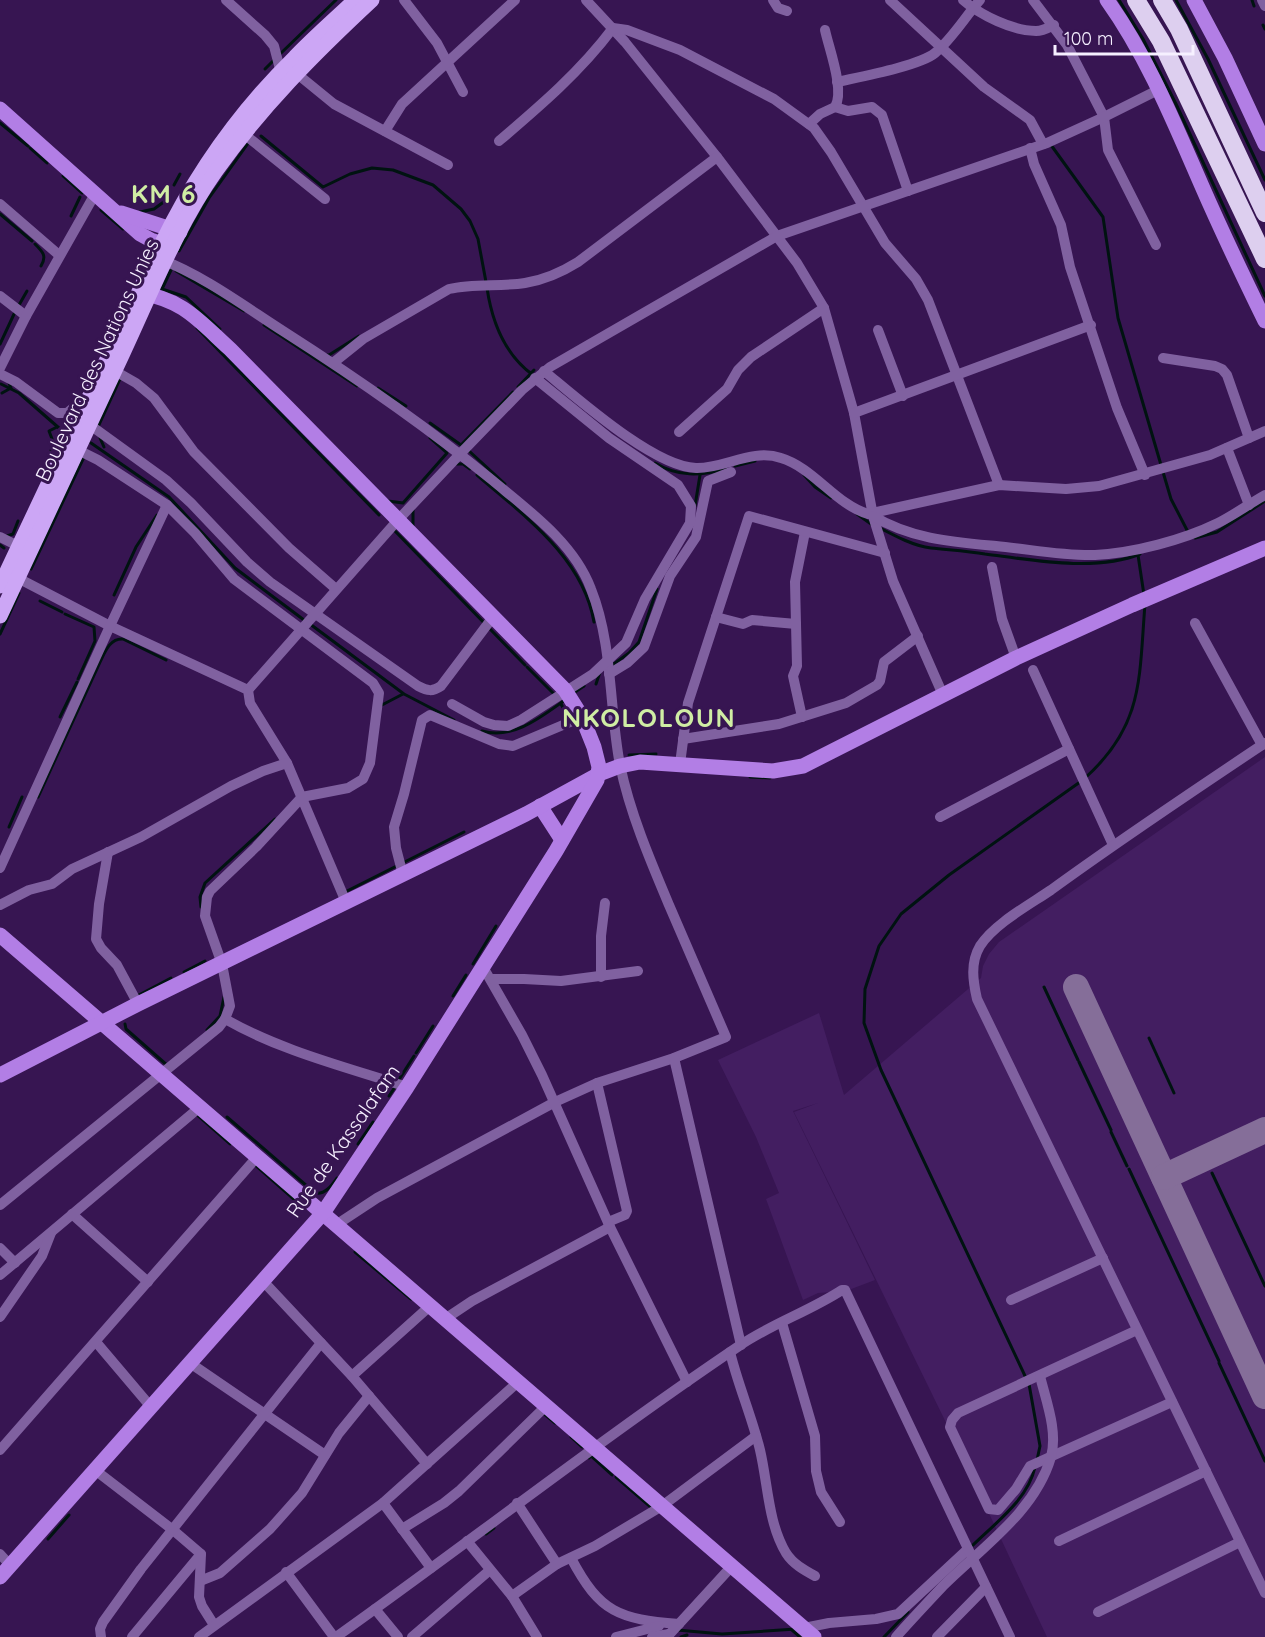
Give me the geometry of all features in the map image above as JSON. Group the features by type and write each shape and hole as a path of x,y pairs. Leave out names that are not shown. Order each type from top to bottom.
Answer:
{"highway":[{"path":"1136,0 1161,41 1265,259"},
{"path":"1162,0 1179,29 1265,213"}],"main road":[{"name":"Boulevard des Nations Unies","path":"24,549 175,230 189,194 218,148 355,0"},
{"name":"Boulevard des Nations Unies","path":"175,230 288,73 372,0"},
{"name":"Boulevard des Nations Unies","path":"0,616 8,579 78,450 86,418 115,371 144,293"}],"street":[{"path":"226,0 266,34 288,73 334,104 448,165"},
{"path":"404,0 437,43 463,92"},
{"path":"385,131 402,104 515,0"},
{"path":"586,0 613,28 717,157 807,278 824,308 854,413 873,516 892,581 943,695"},
{"path":"773,0 778,8 787,11"},
{"path":"890,0 984,87 1030,120 1045,144"},
{"path":"963,0 976,4 997,20 1034,31 1054,26"},
{"path":"1033,0 1068,45 1104,117 1108,150 1156,244"},
{"path":"1107,0 1160,89 1225,238 1265,321"},
{"path":"1194,0 1225,58 1265,144"},
{"path":"1262,0 1265,6"},
{"path":"837,82 929,57 976,4"},
{"path":"613,28 627,30 680,50 774,99 809,124 831,152 885,243 904,264 928,300 999,485"},
{"path":"499,141 566,82 593,54 613,28"},
{"path":"825,30 837,82 836,107"},
{"path":"346,902 287,763 250,703 248,690 398,520 460,454 540,375 777,236 1045,144 1160,89"},
{"path":"809,124 820,114 836,107 848,111 872,107 882,115 908,191"},
{"path":"0,109 94,194 116,210 140,234 210,284 333,363 460,454 552,532 569,552 591,587 599,617 608,671 620,766 634,813 647,851 726,1037 674,1058 597,1083 555,1102 377,1198 336,1225"},
{"path":"244,134 325,199"},
{"path":"1030,148 1034,164 1061,225 1070,267 1117,408 1155,472"},
{"path":"333,363 363,339 443,292 461,286 525,283 563,271 717,157"},
{"path":"0,368 26,316 94,194"},
{"path":"0,204 59,255"},
{"path":"116,210 175,230"},
{"path":"144,293 166,298 179,304 198,320 398,520 569,696 582,717 594,747 599,774"},
{"path":"0,296 26,316"},
{"path":"679,432 727,389 738,370 751,357 824,308"},
{"path":"854,413 1091,325"},
{"path":"878,330 903,396"},
{"path":"1163,358 1222,369 1227,375 1249,438"},
{"path":"115,371 136,383 154,398 194,452 289,548 336,590"},
{"path":"0,374 23,387 58,413 67,413 73,408 166,480 257,571 408,681 428,691 434,691 441,686 493,617"},
{"path":"540,375 659,458 676,465 695,468 712,467 747,457 778,457 800,468 862,512 890,526 934,539 1063,554 1094,555 1139,549 1185,535 1219,522 1265,495"},
{"path":"540,375 609,438 678,485 687,496 691,506 690,523 645,599 626,643 608,671"},
{"path":"873,516 999,485 1066,489 1099,486 1155,472 1227,448 1265,431"},
{"path":"1227,448 1249,505"},
{"path":"0,1205 219,1027 230,1006 222,964 206,916 207,897 302,797 348,788 363,780 370,763 379,693 373,683 234,579 168,505 98,460 78,450"},
{"path":"452,704 494,726 508,726 569,696 593,674 627,663 644,647 670,576 696,537 708,482 731,472"},
{"path":"0,868 110,626 168,505"},
{"path":"680,765 688,703 749,516 885,553"},
{"path":"802,717 793,676 796,666 795,582 805,532"},
{"path":"0,537 24,549"},
{"path":"0,1075 138,1004 540,806 599,774 640,762 757,771 794,769 1016,658 1265,548"},
{"path":"992,567 1002,619 1016,658"},
{"path":"8,579 248,690"},
{"path":"716,617 743,624 752,620 796,624"},
{"path":"1195,623 1264,744 1113,845 990,934 978,949 973,964 972,980 977,999 1265,1593"},
{"path":"683,739 779,724 846,703 877,685 884,662 918,636"},
{"path":"1033,670 1113,845"},
{"path":"403,874 393,827 424,717 430,715 499,744 513,746 521,745 582,717"},
{"path":"940,817 1069,749"},
{"path":"0,905 29,890 52,884 64,874 141,837 231,786 287,763"},
{"name":"Rue de Kassalafam","path":"0,1577 5,1559 95,1470 323,1213 487,973 599,774"},
{"path":"540,806 562,840"},
{"path":"108,852 99,904 96,939 117,965 138,1004"},
{"path":"601,977 600,936 604,903"},
{"path":"0,935 809,1633 829,1623 876,1619 898,1614 1022,1509 1036,1489 1049,1457 1052,1424 1038,1377"},
{"path":"487,973 524,979 561,981 638,971"},
{"path":"487,973 522,1035 555,1102 609,1225 687,1382"},
{"path":"225,1018 247,1031 276,1043 407,1087"},
{"path":"674,1058 741,1345"},
{"path":"445,1319 472,1301 625,1215 627,1211 597,1083"},
{"path":"0,1275 200,1107"},
{"path":"0,1449 257,1156"},
{"path":"72,1214 148,1282"},
{"path":"0,1317 42,1256 51,1232"},
{"path":"0,1248 15,1263"},
{"path":"1011,1300 1103,1258"},
{"path":"263,1281 352,1376 427,1464"},
{"path":"286,1572 335,1637 594,1447 730,1352 845,1290 1009,1637"},
{"path":"352,1376 430,1306"},
{"path":"782,1323 815,1436 816,1471 821,1492 840,1522"},
{"path":"1137,1330 958,1413 952,1420 950,1427 989,1509 998,1510 1016,1489 1030,1466 1172,1402"},
{"path":"96,1342 151,1407"},
{"path":"101,1637 100,1629 108,1615 141,1569 321,1343"},
{"path":"730,1352 756,1436 770,1506 780,1540 792,1561 815,1576"},
{"path":"190,1363 325,1455"},
{"path":"204,1635 214,1625 383,1503 518,1382"},
{"path":"200,1581 220,1574 270,1529 302,1492 339,1433 369,1396"},
{"path":"402,1528 444,1503 459,1491 546,1406"},
{"path":"512,1596 556,1564 595,1546 662,1506 756,1436"},
{"path":"95,1470 201,1554"},
{"path":"1059,1541 1206,1471"},
{"path":"383,1503 431,1568"},
{"path":"517,1503 556,1564"},
{"path":"466,1541 512,1596 537,1637"},
{"path":"1098,1612 1240,1542"},
{"path":"201,1554 199,1597 214,1625"},
{"path":"132,1637 201,1554"},
{"path":"896,1637 971,1554"},
{"path":"571,1558 585,1582 601,1602 609,1608 633,1619 671,1630"},
{"path":"652,1637 671,1630 732,1566"},
{"path":"412,1637 490,1570"},
{"path":"937,1637 986,1587"},
{"path":"375,1609 397,1637"},
{"path":"616,1637 671,1630"}],"shaded area":[{"path":"1265,757 1265,1637 1047,1637 956,1443 794,1112 818,1103 793,1111 875,1280 846,1291 818,1293 803,1300 766,1199 779,1193 756,1137 718,1060 819,1013 844,1095 981,978 983,966 989,954 999,942"}],"waterway":[{"path":"279,55 336,0"},
{"path":"1119,0 1143,39 1176,104 1265,296"},
{"path":"1176,0 1208,59 1265,180"},
{"path":"1252,0 1254,6"},
{"path":"1263,25 1265,29"},
{"path":"265,69 274,60"},
{"path":"0,123 28,146"},
{"path":"261,136 323,187 350,174 372,168 393,170 433,185 461,209 470,221 478,239 486,282"},
{"path":"179,251 209,198 249,142"},
{"path":"1051,145 1103,217 1118,318 1161,465"},
{"path":"30,148 47,163"},
{"path":"174,185 180,174"},
{"path":"63,176 82,193"},
{"path":"71,216 80,197"},
{"path":"140,212 154,209 165,201"},
{"path":"101,210 123,229"},
{"path":"0,214 32,241"},
{"path":"35,244 43,254 44,259 41,266"},
{"path":"171,270 162,289 186,297 220,329"},
{"path":"176,271 244,311"},
{"path":"487,288 492,313 501,336 514,357 533,375"},
{"path":"19,305 27,291"},
{"path":"0,344 15,312"},
{"path":"264,325 357,386"},
{"path":"197,328 379,515"},
{"path":"326,355 359,336"},
{"path":"518,387 534,370"},
{"path":"98,427 120,379"},
{"path":"2,393 11,388 9,383"},
{"path":"1,384 19,393 59,428"},
{"path":"378,388 406,406"},
{"path":"430,423 461,445 513,392"},
{"path":"54,444 49,431 57,427"},
{"path":"100,438 104,447"},
{"path":"388,501 403,503 447,453 430,438"},
{"path":"91,443 169,497 235,568 304,620"},
{"path":"49,456 52,448"},
{"path":"468,450 505,484"},
{"path":"31,569 84,457"},
{"path":"735,466 755,461"},
{"path":"655,463 672,471 689,474 726,469"},
{"path":"457,464 463,464 470,469"},
{"path":"1163,472 1171,499 1188,532"},
{"path":"477,475 531,522 564,557 578,577 588,599 594,622"},
{"path":"695,506 700,475"},
{"path":"804,475 815,487 831,498"},
{"path":"1195,538 1217,532 1265,501"},
{"path":"413,509 413,526"},
{"path":"857,514 871,524"},
{"path":"114,595 136,547 157,515"},
{"path":"7,536 13,534 18,521"},
{"path":"880,528 925,547 1043,561 1104,562 1140,554"},
{"path":"394,530 525,665"},
{"path":"0,545 4,548"},
{"path":"1138,555 1144,595"},
{"path":"611,666 629,653 639,642 657,589"},
{"path":"0,634 19,593"},
{"path":"40,601 62,612"},
{"path":"1085,778 1118,739 1135,699 1145,604"},
{"path":"65,614 94,627 95,641 78,679"},
{"path":"310,624 404,694 454,720"},
{"path":"38,797 100,662 111,643 123,639 166,660"},
{"path":"527,667 555,695"},
{"path":"596,684 600,672"},
{"path":"60,717 77,682"},
{"path":"572,694 584,686"},
{"path":"380,706 403,694"},
{"path":"482,731 493,733 516,730 536,720 565,700"},
{"path":"561,704 569,719"},
{"path":"629,755 656,754"},
{"path":"750,777 770,778"},
{"path":"1026,1378 881,1070 864,1023 865,989 879,946 901,914 949,875 1080,782"},
{"path":"9,827 22,797"},
{"path":"201,907 200,897 205,883 275,819"},
{"path":"345,892 464,832"},
{"path":"473,964 496,926"},
{"path":"184,972 205,961"},
{"path":"453,996 466,975"},
{"path":"137,996 171,978"},
{"path":"1044,987 1078,1060"},
{"path":"207,1030 220,1016 224,997"},
{"path":"125,1024 126,1029 168,1066"},
{"path":"416,1053 433,1026"},
{"path":"1149,1038 1174,1093"},
{"path":"398,1081 414,1056"},
{"path":"1079,1062 1111,1130"},
{"path":"389,1096 395,1087"},
{"path":"196,1114 230,1144"},
{"path":"227,1117 315,1193 325,1191 337,1178"},
{"path":"358,1144 373,1122"},
{"path":"1111,1132 1127,1166"},
{"path":"255,1165 298,1203"},
{"path":"1129,1169 1219,1361"},
{"path":"1212,1173 1265,1286"},
{"path":"355,1252 411,1299"},
{"path":"1219,1363 1265,1461"},
{"path":"1029,1384 1040,1446 1037,1460"},
{"path":"542,1412 555,1423"},
{"path":"571,1437 582,1447"},
{"path":"589,1458 591,1456 612,1475"},
{"path":"971,1547 1018,1501 1035,1467"},
{"path":"616,1477 653,1509"},
{"path":"48,1539 69,1515"},
{"path":"486,1534 494,1528"},
{"path":"884,1637 908,1612"},
{"path":"677,1630 722,1634 796,1629"},
{"path":"792,1630 800,1637"},
{"path":"681,1637 687,1635"}],"taxiway":[{"path":"1076,987 1265,1396"},
{"path":"1164,1177 1265,1130"}],"district":[{"name":"KM 6","path":"164,194"},
{"name":"NKOLOLOUN","path":"649,718"}]}
